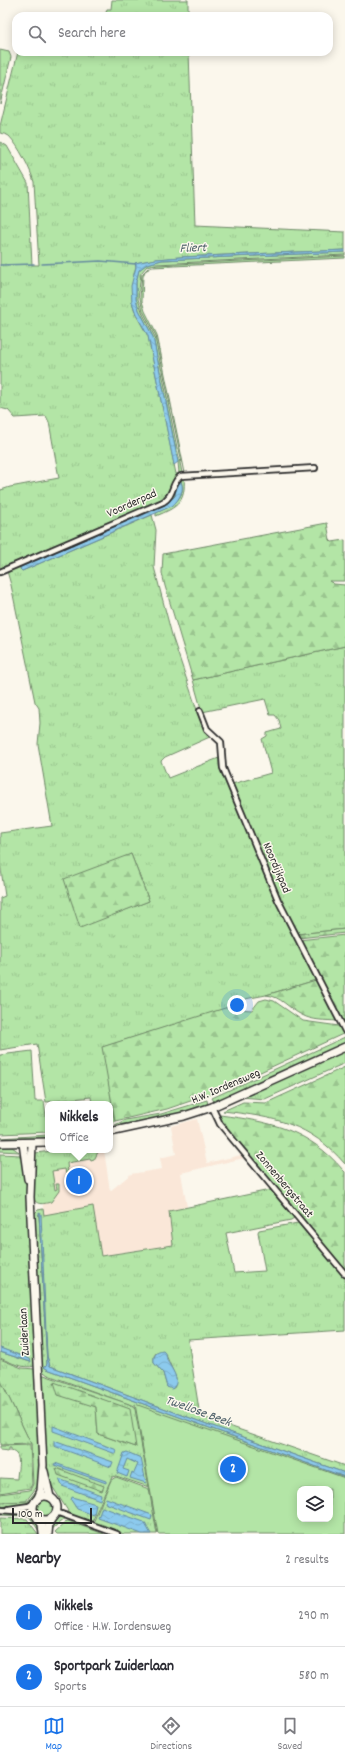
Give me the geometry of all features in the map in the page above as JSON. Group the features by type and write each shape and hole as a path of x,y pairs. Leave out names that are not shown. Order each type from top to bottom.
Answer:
{"main road":[{"name":"H.W. Iordensweg","path":"113,1131 184,1116 212,1107 345,1047"},
{"path":"0,1143 45,1142"},
{"name":"Zuiderlaan","path":"23,1143 30,1197"},
{"name":"Zuiderlaan","path":"32,1143 30,1197 42,1465 41,1491 36,1501"},
{"name":"Zuiderlaan","path":"42,1465 50,1497"},
{"path":"43,1534 42,1524 32,1509 36,1501 42,1496 50,1497 55,1502 54,1515 49,1523 48,1534"},
{"path":"36,1517 44,1520 54,1515"}],"street":[{"name":"Voorderpad","path":"0,572 166,500 171,495 176,480 181,476 315,468"},
{"name":"Noordijkpad","path":"200,711 207,729 221,742 222,763 225,774 278,900 345,1032"},
{"name":"Zonnenbergstraat","path":"212,1107 220,1124 345,1274"},
{"path":"3,1510 29,1506 36,1501"},
{"path":"3,1510 31,1512 36,1517"},
{"path":"54,1515 117,1534"}],"shaded area":[{"path":"197,1119 207,1163 241,1155 244,1158 181,1173 187,1207 169,1211 174,1245 100,1256 43,1215 43,1162 85,1153 104,1153 110,1191 131,1174 162,1169 160,1158 176,1154 171,1126"}],"green space":[{"path":"112,0 188,0 188,12 106,12 107,9 111,9"},
{"path":"0,50 9,52 11,57 0,104"},
{"path":"17,56 189,56 195,225 345,232 345,250 180,257 135,263 136,266 132,302 136,315 148,336 176,474 179,473 178,462 153,337 139,310 136,299 136,282 139,270 147,264 162,260 345,252 345,255 156,264 147,266 141,273 138,299 143,314 155,337 182,473 175,479 170,494 162,501 0,570 0,489 59,478 49,422 46,416 15,418 8,410 0,408 0,142 7,146 28,183 32,265 39,265 34,182 20,151 9,136 0,133 0,126"},
{"path":"345,256 345,258 152,267 145,271 148,268 157,265"},
{"path":"145,271 143,276 142,301 145,311 157,335 185,473 156,336 143,311 140,298 142,274"},
{"path":"184,477 184,492 182,498 170,510 156,516 156,513 176,502 179,498 182,488 181,481 175,496 164,505 154,509 165,503 176,481"},
{"path":"150,509 151,510 21,567 20,569 22,571 152,515 156,530 154,567 173,639 201,722 212,736 165,757 161,761 168,778 219,758 219,764 287,924 316,980 266,995 245,999 244,1002 227,1008 103,1047 112,1101 92,1101 91,1097 46,1101 37,1044 0,1050 0,898 5,896 0,863 0,833 52,826 38,744 40,723 39,708 35,702 7,571","holes":["131,854 149,901 104,918 129,855"]},
{"path":"327,523 330,540 332,542 345,540 345,581 329,581 334,584 345,585 345,646 193,680 165,586 162,573 163,554"},
{"path":"345,646 345,929 297,934 282,904 232,784 271,773 262,739 267,736 267,733 281,729 279,720 275,715 270,715 265,699 202,712 193,680"},
{"path":"131,854 149,901 80,928 64,879"},
{"path":"345,929 345,933 298,938 297,934"},
{"path":"345,935 345,1025 299,940"},
{"path":"316,980 337,1021 319,1020 306,1017 281,1000 266,995"},
{"path":"266,999 274,1001 303,1021 339,1026 345,1033 217,1092 167,1109 115,1121 113,1101 111,1101 102,1047 244,1002 243,1005 237,1009 252,1010 259,1001"},
{"path":"345,1037 345,1043 215,1103 212,1098"},
{"path":"345,1050 345,1063 265,1099 241,1097"},
{"path":"32,1051 35,1101 44,1101 45,1132 0,1134 0,1055"},
{"path":"345,1067 345,1164 332,1150 318,1139 290,1124 259,1116 223,1111 243,1102 266,1103"},
{"path":"207,1100 208,1105 155,1120 115,1125 125,1120 161,1114"},
{"path":"113,1109 115,1121 113,1122"},
{"path":"220,1115 272,1125 302,1136 330,1156 345,1172 345,1269 222,1123"},
{"path":"45,1135 45,1138 0,1140 0,1138"},
{"path":"0,1147 12,1147 19,1152 0,1151"},
{"path":"35,1153 98,1153 94,1160 91,1161 90,1159 67,1163 68,1173 66,1174 65,1169 52,1171 55,1190 57,1189 56,1184 59,1184 59,1191 51,1202 40,1204 37,1203 33,1196"},
{"path":"0,1154 21,1155 26,1174 35,1366 31,1367 18,1365 0,1358 0,1352 30,1362 31,1360 0,1348"},
{"path":"270,1190 294,1218 291,1220 226,1233 234,1273 265,1271 258,1232 259,1230 298,1223 345,1279 345,1330 188,1340 200,1416 345,1466 345,1473 50,1366 47,1356 39,1214 47,1364 44,1367 345,1477 345,1480 305,1466 158,1534 134,1406 48,1375 41,1370 34,1214 38,1210 43,1209 44,1215 93,1206 101,1256 173,1245 169,1211","holes":["156,1353 166,1355 176,1378 174,1388 167,1387 163,1373 154,1363 154,1356"]},
{"path":"0,1359 22,1368 35,1369 40,1465 39,1484 26,1501 0,1502 0,1494 30,1490 33,1484 31,1444 0,1379"},
{"path":"41,1374 129,1404 135,1409 149,1487 116,1476 112,1477 92,1522 70,1514 52,1486 49,1484 45,1459","holes":["96,1407 136,1447 98,1434"]},
{"path":"0,1379 31,1444 0,1445"},
{"path":"54,1382 130,1409 136,1447 98,1434 96,1407 58,1395"},
{"path":"135,1404 345,1478 345,1534 158,1534"},
{"path":"30,1445 32,1484 30,1488 0,1493 0,1478 17,1479 18,1459 17,1455 11,1451 11,1448 9,1448 9,1451 0,1450 0,1446"},
{"path":"56,1468 104,1486 102,1491 58,1475"},
{"path":"116,1477 149,1489 157,1534 124,1534 93,1523 111,1480"},
{"path":"39,1487 33,1499 29,1502 19,1505 0,1507 0,1503 28,1501"},
{"path":"45,1500 51,1502 53,1508 51,1514 45,1516 39,1514 37,1508 39,1502"},
{"path":"0,1512 30,1514 39,1524 39,1531 29,1516 0,1515"},
{"path":"62,1517 65,1518 51,1530 54,1520"},
{"path":"0,1518 27,1519 38,1534 0,1534"},
{"path":"67,1521 104,1534 57,1534 55,1532"}],"water":[{"path":"345,250 345,252 162,260 147,264 139,270 136,282 136,299 139,310 153,337 178,462 174,465 148,336 136,314 132,302 131,286 136,267 135,263 180,257"},
{"path":"180,480 182,483 182,491 177,501 172,506 22,571 20,569 21,567 168,503 175,496 177,482"},
{"path":"39,1213 41,1214 47,1356 50,1366 345,1473 345,1477 44,1367 47,1364"},
{"path":"0,1348 30,1359 31,1362 0,1352"},
{"path":"163,1351 176,1379 175,1386 172,1389 167,1387 163,1373 154,1363 156,1354"},
{"path":"53,1426 117,1450 116,1454 53,1431"},
{"path":"54,1441 113,1462 111,1467 54,1446"},
{"path":"127,1452 141,1458 146,1483 130,1478 132,1472 134,1473 138,1464 127,1459 123,1469 129,1471 127,1477 117,1473 124,1453"},
{"path":"55,1463 106,1481 106,1483 54,1465"},
{"path":"59,1479 101,1495 100,1500 62,1486"},
{"path":"72,1497 96,1504 94,1515 77,1509 71,1500"},
{"path":"106,1498 152,1515 151,1520 105,1503"},
{"path":"102,1507 144,1522 151,1534 142,1534 98,1518"}],"waterway":[{"name":"Fliert","path":"42,264 100,261 136,264"},
{"name":"Fliert","path":"0,265 34,264"}],"place":[{"name":"Nikkels","path":"79,1181"},
{"name":"Sportpark Zuiderlaan","path":"233,1469"}],"water label":[{"name":"Twellose Beek","path":"198,1412"}]}
